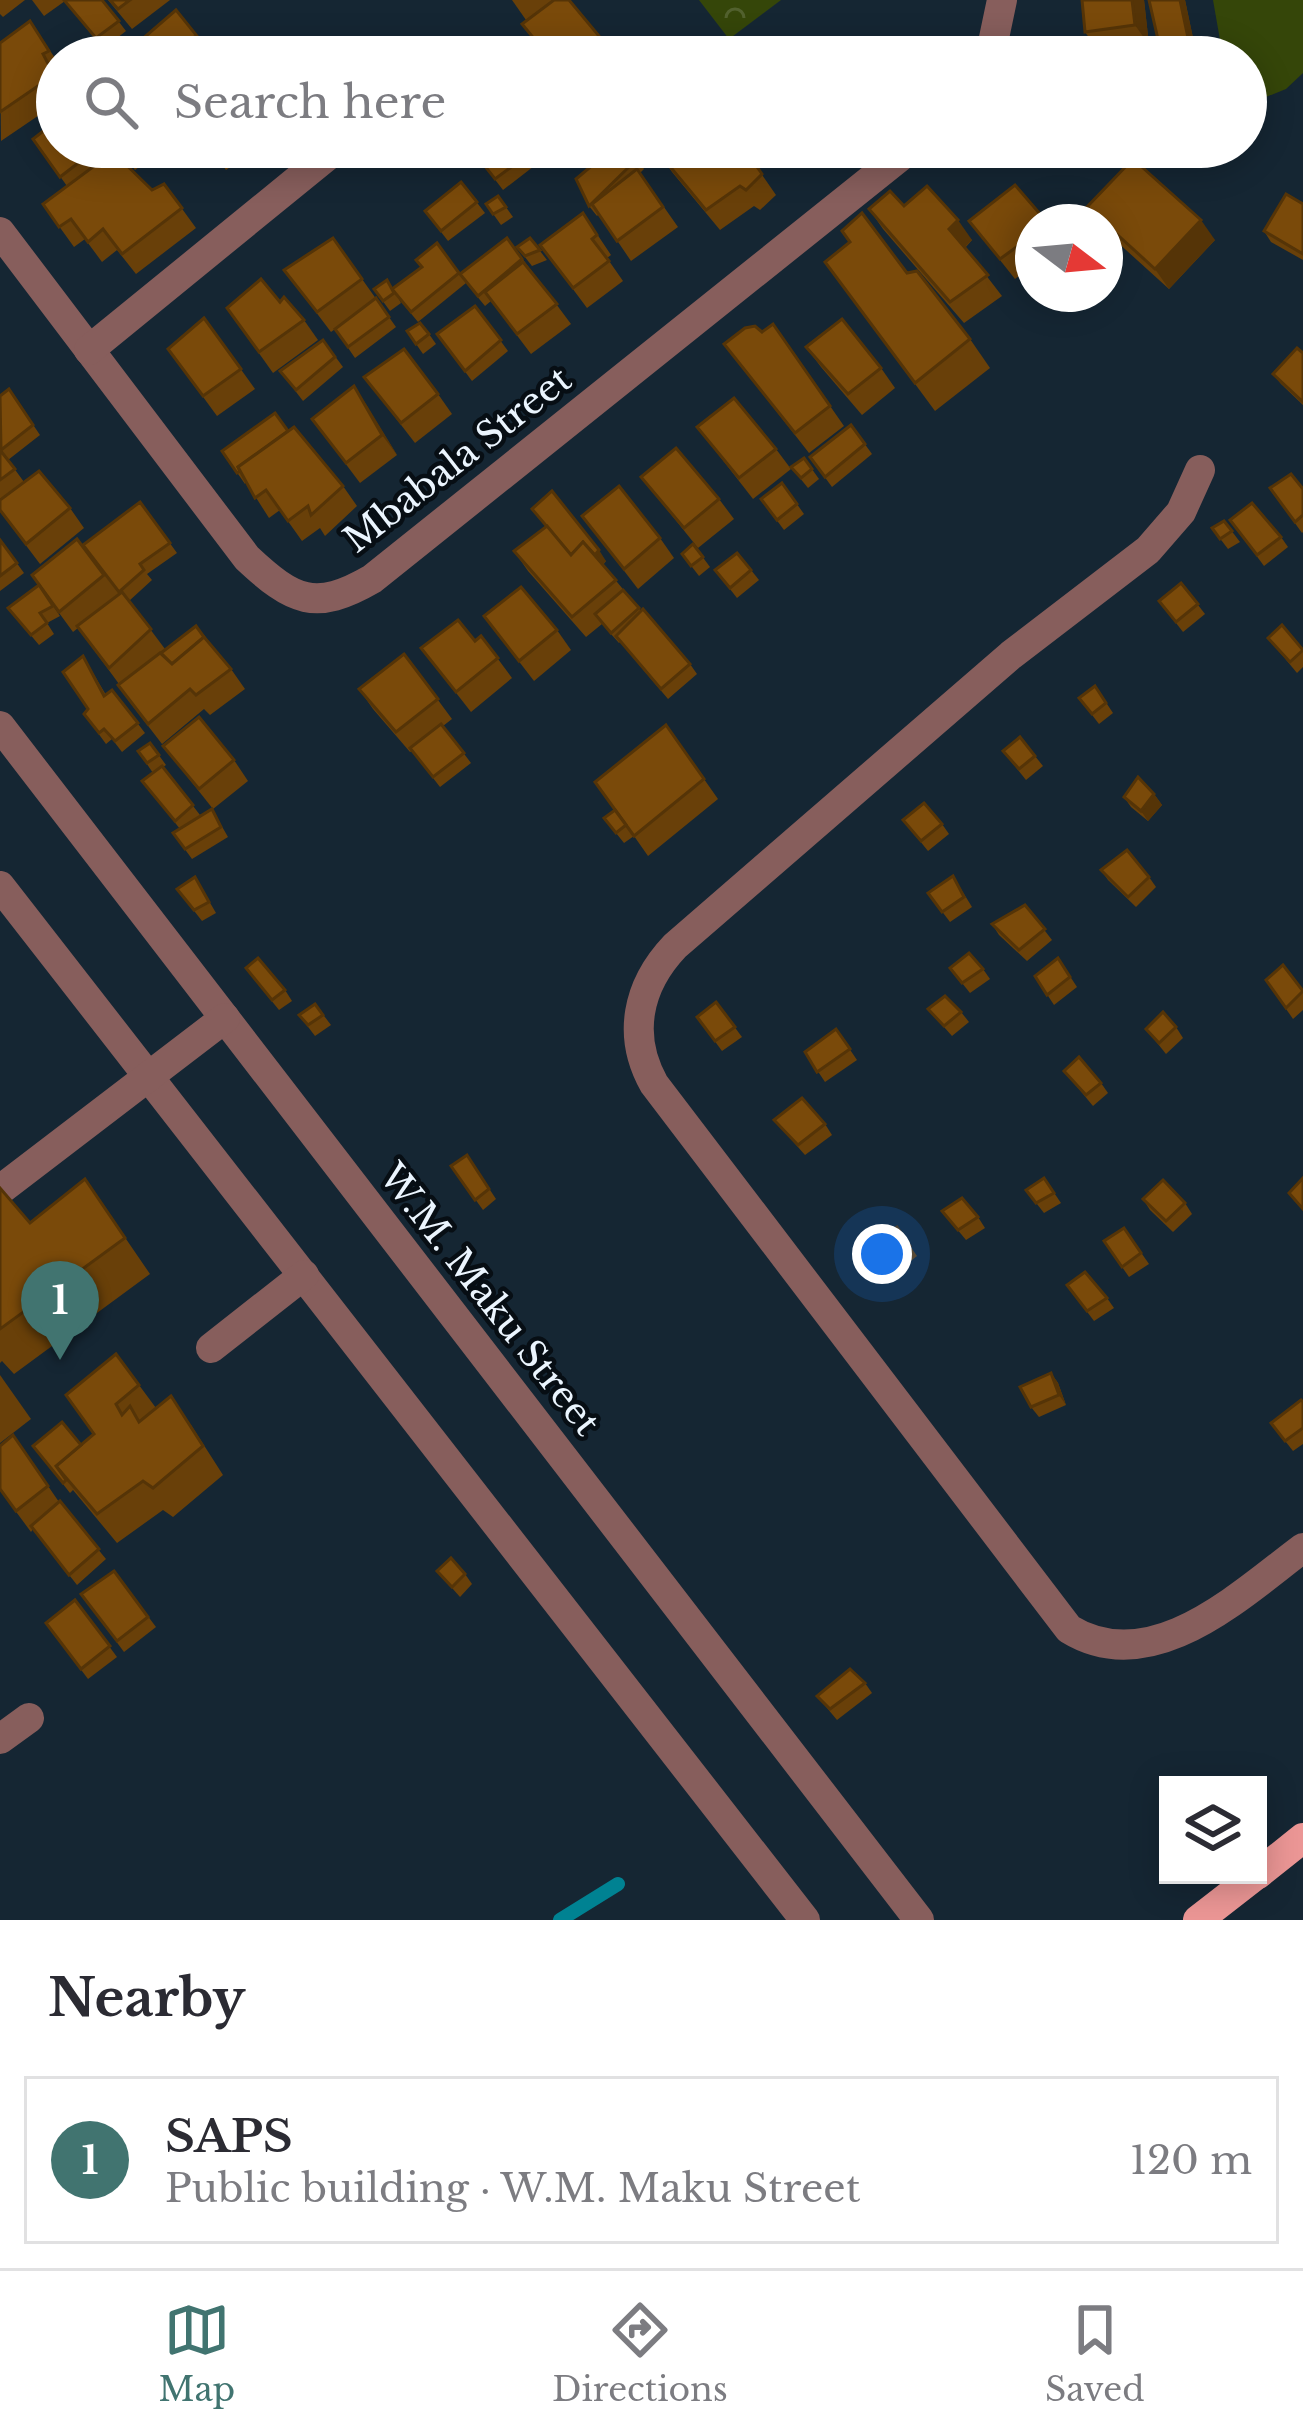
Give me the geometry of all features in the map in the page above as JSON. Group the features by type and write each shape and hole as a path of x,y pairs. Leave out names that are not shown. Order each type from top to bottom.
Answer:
{"main road":[{"path":"1267,1866 1303,1838"},
{"path":"1198,1920 1244,1884"}],"street":[{"path":"994,36 1002,0"},
{"path":"89,350 312,168"},
{"name":"Mbabala Street","path":"0,232 247,558 292,595 321,601 372,580 886,168"},
{"path":"1200,470 1181,512 1148,550 1011,655 675,946 652,973 637,1041 655,1084 1069,1629 1114,1645 1154,1641 1198,1626 1303,1548"},
{"name":"W.M. Maku Street","path":"0,726 919,1920"},
{"path":"0,886 805,1920"},
{"path":"0,1190 224,1018"},
{"path":"211,1348 304,1275"},
{"path":"0,1739 29,1718"}],"green space":[{"path":"699,0 781,0 733,36 727,36"},
{"path":"1213,0 1303,0 1303,73 1286,89 1267,97 1267,36 1219,36"}],"building":[{"path":"64,0 102,0 119,21 94,36"},
{"path":"554,0 569,0 599,36 532,36 522,24"},
{"path":"1082,0 1132,0 1135,25 1085,32"},
{"path":"1149,0 1180,0 1188,36 1157,36"},
{"path":"176,10 197,36 146,36"},
{"path":"30,21 40,36 36,87 0,112 0,43"},
{"path":"91,168 129,168 152,190 164,184 182,208 122,254 103,229 88,242 71,219 59,227 43,204"},
{"path":"486,168 510,168 495,179"},
{"path":"589,168 628,168 589,206 576,179"},
{"path":"671,168 758,168 762,174 746,190 740,186 706,210"},
{"path":"1124,168 1143,168 1201,220 1155,269 1123,240 1123,204 1090,204"},
{"path":"637,169 663,207 617,241 592,204"},
{"path":"461,182 477,202 441,231 425,211"},
{"path":"1015,185 1031,204 1015,204 1015,248 1000,259 969,221"},
{"path":"927,186 958,220 949,229 988,275 950,302 869,209 890,191 904,206"},
{"path":"1286,194 1303,204 1303,254 1264,231"},
{"path":"498,196 506,207 493,214 486,204"},
{"path":"583,213 597,235 592,239 609,261 573,288 540,245"},
{"path":"862,213 907,273 917,271 970,339 915,383 825,262 850,242 842,231"},
{"path":"333,238 362,279 317,312 284,270"},
{"path":"507,238 522,259 478,296 460,274"},
{"path":"530,238 540,250 525,256 517,247"},
{"path":"437,243 459,273 411,312 392,289 422,267 416,260"},
{"path":"523,262 557,304 517,334 485,292"},
{"path":"261,279 304,320 259,352 227,308"},
{"path":"387,280 394,293 383,301 374,289"},
{"path":"376,298 389,317 348,347 335,329"},
{"path":"475,306 501,340 465,371 437,334"},
{"path":"204,318 241,369 203,396 168,349"},
{"path":"842,319 881,368 848,394 806,347"},
{"path":"420,323 429,334 416,344 407,331"},
{"path":"773,324 830,406 795,433 724,344 745,328 755,326 762,332"},
{"path":"323,340 335,357 296,390 280,371"},
{"path":"1297,348 1303,353 1303,402 1273,374"},
{"path":"404,349 438,394 401,423 364,377"},
{"path":"354,386 382,435 346,463 312,419"},
{"path":"9,389 33,425 1,450 0,396"},
{"path":"734,398 776,449 739,478 697,427"},
{"path":"275,413 288,431 238,467 237,473 222,451"},
{"path":"851,425 865,444 825,477 810,457"},
{"path":"294,427 343,486 311,515 308,506 288,521 266,490 255,498 238,467"},
{"path":"676,448 719,499 684,528 641,477"},
{"path":"0,450 15,469 0,480"},
{"path":"804,458 812,469 801,478 791,467"},
{"path":"39,471 70,508 26,544 0,510 0,500"},
{"path":"1291,474 1303,489 1303,515 1295,522 1270,488"},
{"path":"782,483 797,504 777,520 761,499"},
{"path":"619,486 660,538 624,569 582,516"},
{"path":"552,491 599,550 595,555 583,542 571,555 532,509"},
{"path":"140,502 170,543 140,564 144,570 119,592 83,545"},
{"path":"1252,503 1281,537 1257,555 1230,520"},
{"path":"1224,521 1232,531 1220,539 1212,528"},
{"path":"547,526 571,555 583,542 616,580 572,617 514,551"},
{"path":"77,539 104,575 59,612 32,575"},
{"path":"0,540 17,563 0,576"},
{"path":"693,544 703,557 691,566 682,554"},
{"path":"737,553 751,570 730,588 715,570"},
{"path":"1181,583 1198,604 1176,622 1159,601"},
{"path":"39,585 53,606 40,613 47,623 31,635 8,608"},
{"path":"521,587 557,630 519,661 484,616"},
{"path":"623,590 639,608 611,633 595,614"},
{"path":"122,592 151,629 109,668 77,626"},
{"path":"643,609 690,664 661,689 616,636"},
{"path":"458,620 475,641 481,636 498,658 456,692 421,648"},
{"path":"1282,625 1303,650 1290,662 1268,638"},
{"path":"196,626 204,637 172,664 161,653"},
{"path":"204,637 231,669 196,695 190,689 148,724 118,685 160,653 172,664"},
{"path":"404,654 438,699 396,732 359,689"},
{"path":"83,656 104,696 112,690 138,723 115,741 104,729 99,733 84,714 88,709 63,672"},
{"path":"1095,686 1106,703 1092,714 1079,698"},
{"path":"199,717 234,760 199,789 163,746"},
{"path":"441,724 464,753 433,777 410,748"},
{"path":"666,725 704,779 634,836 595,782"},
{"path":"1020,737 1035,756 1019,769 1003,751"},
{"path":"150,743 159,755 147,763 138,751"},
{"path":"162,766 193,805 175,821 142,781"},
{"path":"1138,777 1154,794 1141,811 1124,797"},
{"path":"924,803 942,824 921,841 903,820"},
{"path":"212,809 221,827 185,849 173,833"},
{"path":"615,810 626,825 616,833 604,818"},
{"path":"1127,850 1149,877 1128,897 1101,870"},
{"path":"953,876 964,897 942,912 928,893"},
{"path":"195,877 209,902 194,910 177,889"},
{"path":"1025,905 1045,929 1019,950 992,924"},
{"path":"969,953 983,969 962,983 950,968"},
{"path":"258,958 285,990 272,1000 246,968"},
{"path":"1058,958 1070,977 1047,995 1035,976"},
{"path":"1283,965 1303,991 1286,1008 1266,980"},
{"path":"945,996 961,1012 944,1026 928,1009"},
{"path":"716,1002 735,1027 715,1041 697,1017"},
{"path":"315,1004 323,1015 308,1025 299,1015"},
{"path":"1163,1012 1176,1027 1159,1043 1146,1029"},
{"path":"836,1029 850,1049 817,1072 805,1052"},
{"path":"1079,1057 1101,1083 1086,1095 1064,1071"},
{"path":"802,1098 825,1124 798,1145 774,1120"},
{"path":"467,1155 489,1189 475,1200 451,1166"},
{"path":"1044,1178 1054,1193 1036,1203 1026,1190"},
{"path":"1303,1178 1303,1209 1289,1193"},
{"path":"85,1179 125,1238 0,1329 0,1188 30,1223"},
{"path":"1163,1180 1185,1203 1166,1221 1143,1199"},
{"path":"962,1198 978,1217 958,1230 942,1211"},
{"path":"897,1227 910,1246 887,1264 872,1242"},
{"path":"1124,1228 1141,1253 1122,1267 1104,1241"},
{"path":"1085,1272 1107,1298 1087,1311 1067,1285"},
{"path":"116,1354 139,1385 116,1404 122,1415 130,1406 139,1422 171,1396 203,1446 153,1488 143,1481 97,1514 56,1466 94,1434 66,1395"},
{"path":"1051,1373 1059,1395 1031,1407 1020,1387"},
{"path":"1301,1400 1303,1428 1285,1441 1271,1423"},
{"path":"62,1422 81,1445 56,1466 66,1480 63,1483 33,1446"},
{"path":"13,1435 48,1486 16,1511 0,1489 0,1446"},
{"path":"60,1501 99,1549 69,1575 31,1526"},
{"path":"451,1558 465,1574 452,1587 437,1571"},
{"path":"114,1571 148,1617 117,1641 81,1594"},
{"path":"75,1600 110,1646 81,1669 46,1623"},
{"path":"850,1669 865,1683 830,1709 817,1696"}],"waterway":[{"path":"560,1920 618,1884"}],"place":[{"name":"SAPS","path":"60,1360"}]}
